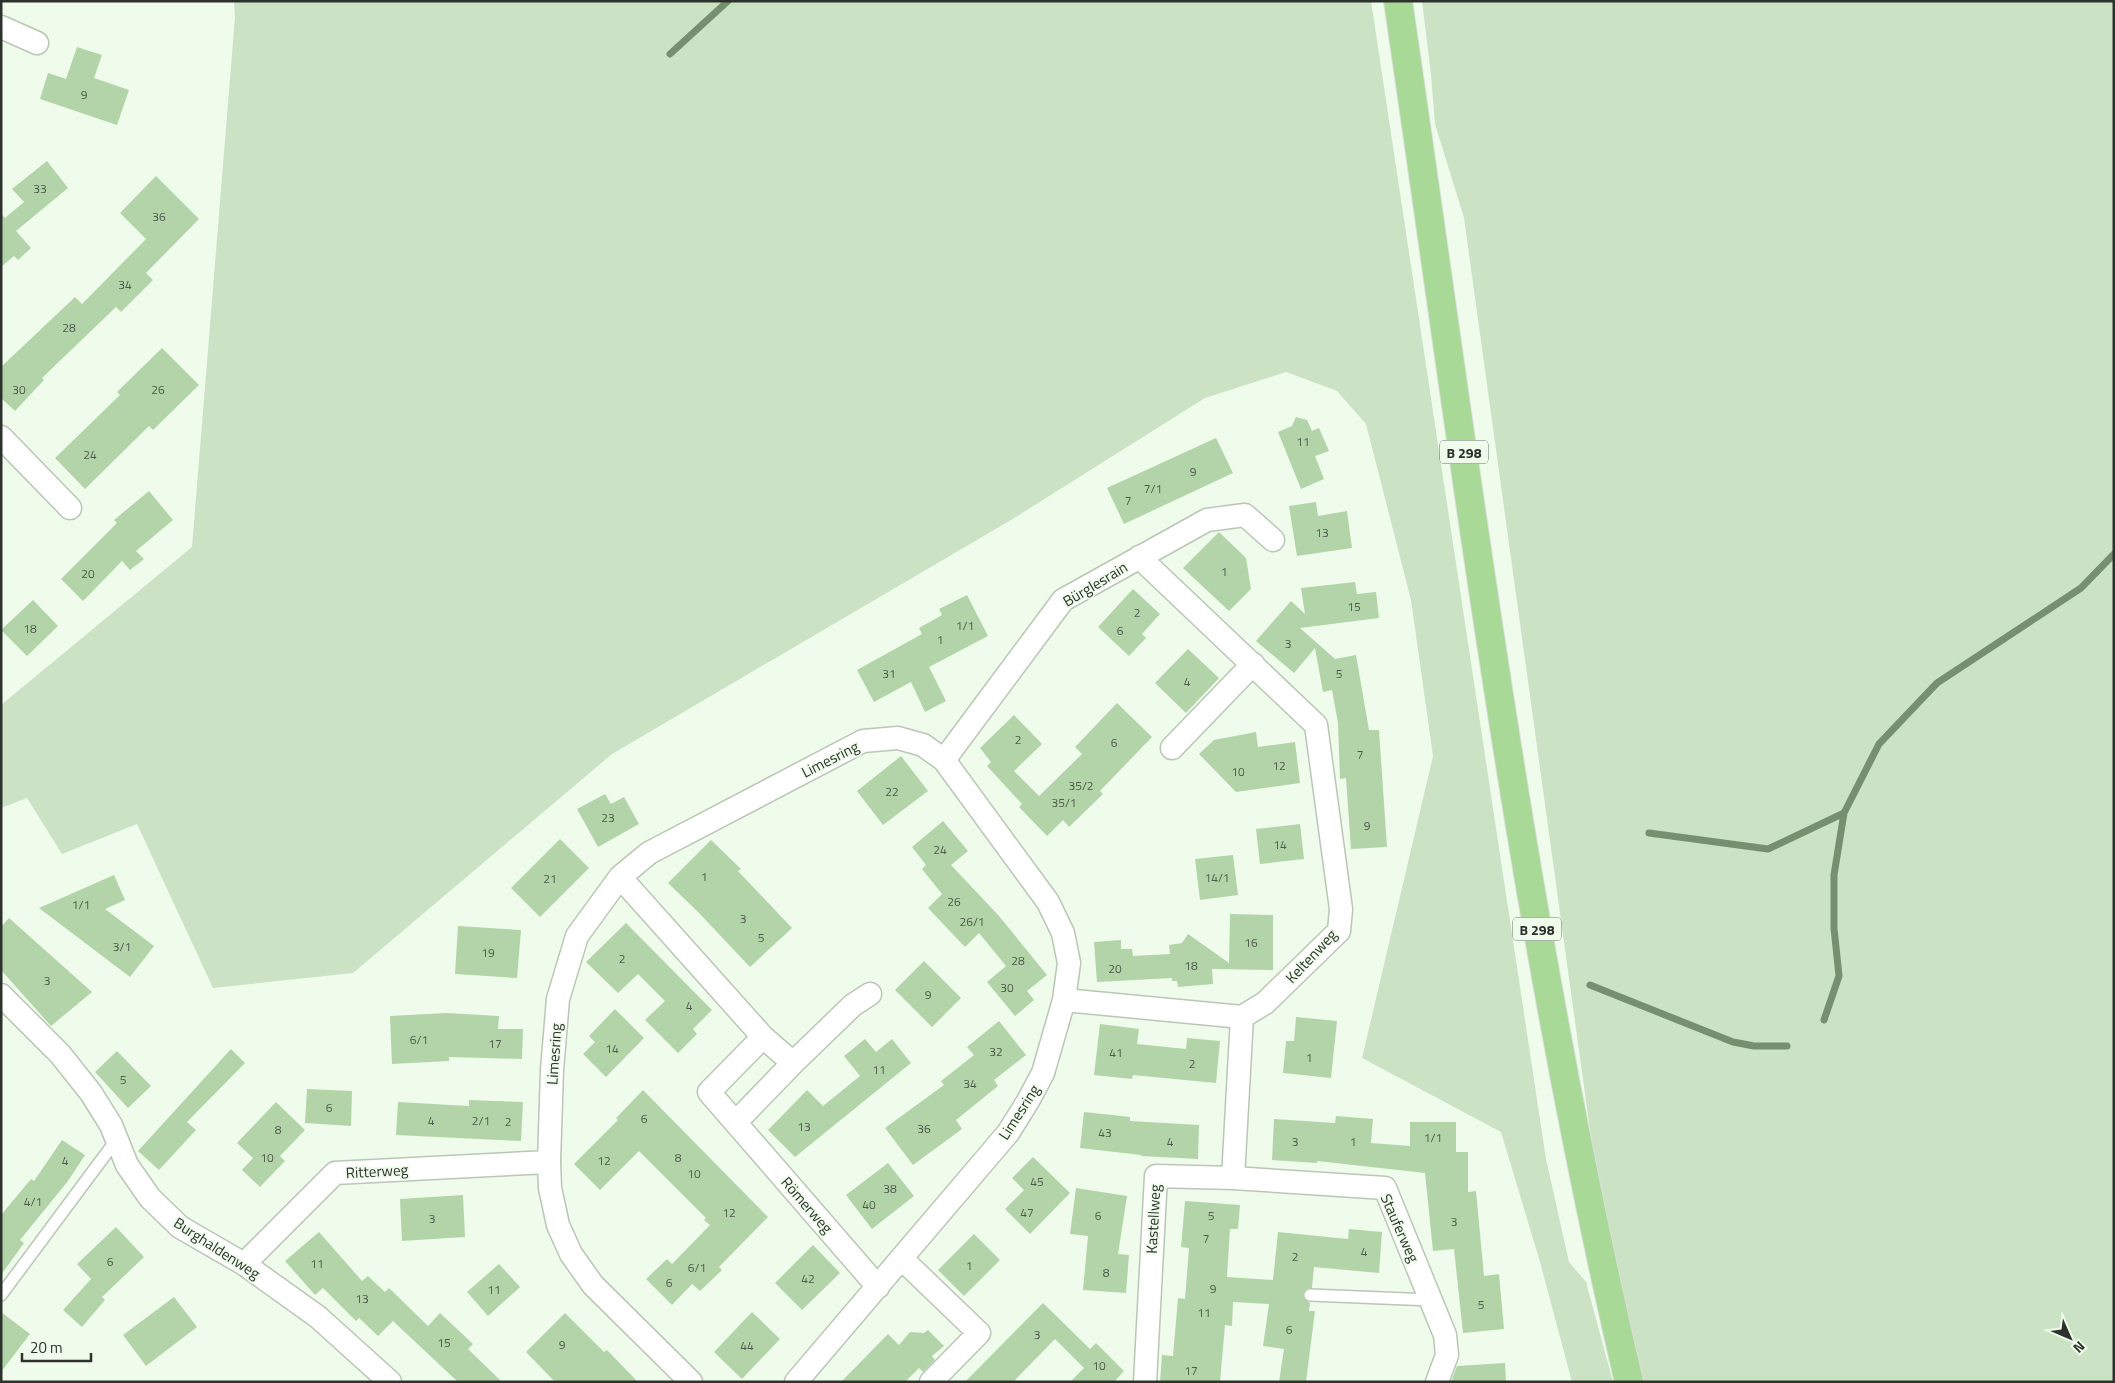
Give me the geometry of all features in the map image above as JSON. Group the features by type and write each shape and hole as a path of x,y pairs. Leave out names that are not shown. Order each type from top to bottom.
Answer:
{"main road":[{"name":"B 298","path":"1398,1 1512,776 1547,989 1594,1228 1628,1382"}],"street":[{"path":"1,27 37,43"},
{"path":"1,437 70,508"},
{"name":"Bürglesrain","path":"944,760 1063,600 1207,520 1245,515 1274,540"},
{"name":"Keltenweg","path":"1139,558 1316,725 1341,909 1339,931 1265,1003 1242,1017"},
{"path":"1172,748 1253,664"},
{"name":"Limesring","path":"692,1382 593,1285 570,1254 558,1225 550,1188 552,1070 558,999 577,936 620,877 649,853 863,742 898,738 923,745 944,760 1048,902 1063,933 1069,963 1064,1000 1044,1073 1008,1133 796,1382"},
{"path":"620,877 763,1038 793,1063"},
{"path":"736,1122 853,1005 870,994"},
{"name":"Burghaldenweg","path":"1,995 60,1054 91,1093 117,1138 127,1165 150,1198 180,1227 244,1264 318,1317 390,1382"},
{"path":"1064,1000 1242,1017 1233,1178"},
{"name":"Römerweg","path":"763,1038 708,1092 878,1287"},
{"name":"Ritterweg","path":"244,1264 336,1173 549,1162"},
{"name":"Kastellweg","path":"1145,1382 1156,1176 1233,1178"},
{"name":"Stauferweg","path":"1233,1178 1385,1188 1445,1335 1447,1355 1437,1382"},
{"path":"902,1259 979,1333 931,1382"}],"lane":[{"path":"1,1295 117,1138"},
{"path":"1310,1295 1431,1300"}],"green space":[{"path":"234,1 1371,1 1546,1159 1569,1262 1586,1282 1613,1382 1572,1382 1540,1262 1501,1132 1362,1058 1433,756 1411,600 1366,424 1337,391 1286,372 1205,398 1011,520 612,754 353,973 213,988 137,824 62,854 27,798 1,808 1,705 192,547 235,17"},
{"path":"1422,1 2114,1 2114,1382 1639,1382 1598,1188 1464,218 1435,124"}],"building":[{"path":"77,47 102,55 94,78 129,90 117,125 40,99 48,73 66,79"},
{"path":"47,161 68,188 16,231 31,248 18,260 14,256 1,267 1,214 5,218 24,202 12,189"},
{"path":"156,176 199,219 146,273 153,280 121,312 116,307 42,378 44,380 15,411 1,398 1,367 75,297 82,304 146,239 120,213"},
{"path":"162,348 199,385 153,430 149,426 85,489 55,458 120,395 117,392"},
{"path":"1296,417 1307,420 1312,431 1319,428 1329,451 1315,456 1324,479 1301,489 1278,432 1292,426"},
{"path":"1216,438 1233,473 1124,524 1107,488"},
{"path":"149,491 173,520 136,551 144,559 130,570 122,561 83,601 61,579 117,523 114,520"},
{"path":"1316,502 1318,516 1347,511 1352,548 1297,556 1289,506"},
{"path":"1219,532 1246,558 1251,589 1229,611 1183,568"},
{"path":"1355,582 1357,594 1376,592 1379,618 1300,628 1335,659 1356,655 1369,730 1379,730 1387,847 1351,849 1346,778 1340,779 1338,723 1332,690 1323,692 1315,648 1294,673 1256,641 1291,601 1305,614 1301,588"},
{"path":"1133,589 1160,614 1142,634 1146,638 1129,656 1098,627"},
{"path":"967,595 988,636 929,667 946,701 925,712 911,682 874,702 857,670 922,634 919,628 942,615 939,609"},
{"path":"33,600 58,626 27,656 1,630"},
{"path":"1188,649 1219,678 1186,713 1155,683"},
{"path":"1117,703 1152,737 1100,791 1103,794 1069,827 1063,820 1047,836 1019,807 1022,804 987,766 991,762 980,748 1014,715 1042,744 1014,771 1039,796 1082,754 1075,747"},
{"path":"1256,732 1258,747 1295,742 1300,783 1236,792 1199,754 1214,740"},
{"path":"901,756 928,791 883,825 857,791"},
{"path":"605,794 611,804 624,797 639,824 598,847 577,809"},
{"path":"943,821 968,851 951,865 999,916 1047,975 1027,991 1034,1000 1015,1016 987,982 1006,966 979,933 965,947 928,908 942,894 922,869 926,865 912,847"},
{"path":"1300,824 1304,859 1260,864 1256,829"},
{"path":"560,839 589,868 540,917 511,888"},
{"path":"711,840 741,869 738,871 792,928 750,967 668,883"},
{"path":"1233,855 1238,895 1200,900 1195,859"},
{"path":"114,875 125,900 105,909 154,946 130,977 39,908"},
{"path":"1230,914 1273,915 1273,970 1212,969 1213,984 1178,987 1177,981 1172,981 1172,978 1097,982 1094,942 1121,940 1121,949 1132,949 1133,956 1170,954 1169,945 1182,943 1188,934 1229,963"},
{"path":"9,918 92,992 51,1026 1,970 1,927"},
{"path":"626,923 712,1010 693,1029 697,1034 678,1053 645,1020 665,1001 638,974 618,993 586,962"},
{"path":"458,926 521,930 517,978 455,974"},
{"path":"924,961 961,998 932,1027 895,990"},
{"path":"615,1009 644,1038 606,1077 583,1054 595,1042 589,1036"},
{"path":"447,1013 499,1016 498,1029 523,1029 522,1059 449,1057 449,1061 392,1064 390,1016"},
{"path":"1296,1017 1337,1021 1331,1078 1283,1073 1286,1041 1294,1041"},
{"path":"999,1021 1026,1055 994,1080 998,1086 956,1120 962,1129 913,1165 885,1128 944,1085 941,1081 974,1055 967,1047"},
{"path":"1100,1024 1139,1029 1137,1044 1186,1049 1187,1038 1220,1041 1216,1083 1133,1075 1132,1079 1094,1075"},
{"path":"865,1039 876,1052 892,1039 911,1063 795,1157 768,1130 807,1090 823,1106 860,1076 844,1056"},
{"path":"231,1049 245,1063 187,1122 196,1130 159,1170 138,1151"},
{"path":"117,1051 151,1086 128,1108 95,1072"},
{"path":"307,1089 352,1091 351,1126 305,1123"},
{"path":"643,1090 768,1217 719,1267 722,1270 700,1291 692,1284 672,1305 646,1279 667,1259 672,1264 710,1225 704,1220 706,1218 639,1151 600,1190 574,1164 618,1120 616,1118"},
{"path":"469,1100 523,1102 521,1141 396,1135 398,1102 469,1106"},
{"path":"276,1102 305,1130 280,1156 285,1161 260,1187 242,1170 253,1158 237,1143"},
{"path":"1084,1112 1130,1117 1130,1121 1199,1125 1198,1159 1141,1156 1080,1148"},
{"path":"1336,1116 1373,1119 1371,1143 1410,1146 1410,1122 1456,1122 1456,1152 1468,1152 1468,1192 1476,1191 1484,1276 1499,1274 1504,1329 1463,1333 1454,1249 1433,1251 1425,1173 1317,1161 1317,1163 1272,1160 1274,1119 1335,1123"},
{"path":"62,1140 85,1155 68,1181 20,1240 24,1243 1,1275 1,1215 31,1179 34,1181"},
{"path":"1033,1157 1070,1193 1030,1234 1005,1209 1024,1190 1012,1178"},
{"path":"888,1163 914,1196 872,1229 846,1195"},
{"path":"1076,1188 1127,1196 1118,1254 1129,1255 1126,1293 1083,1290 1088,1236 1070,1234"},
{"path":"463,1195 465,1237 402,1241 400,1199"},
{"path":"1185,1201 1240,1205 1238,1229 1230,1229 1227,1277 1273,1280 1278,1232 1348,1239 1349,1229 1382,1232 1379,1273 1314,1267 1312,1288 1306,1289 1303,1294 1304,1299 1310,1303 1309,1311 1315,1311 1306,1382 1279,1382 1284,1349 1263,1346 1269,1304 1233,1302 1232,1326 1225,1325 1220,1382 1160,1382 1162,1355 1173,1356 1178,1298 1185,1299 1189,1248 1181,1247"},
{"path":"116,1227 144,1257 102,1297 105,1300 82,1327 63,1310 91,1279 77,1264"},
{"path":"319,1232 362,1281 368,1276 385,1292 389,1288 428,1326 440,1313 473,1344 468,1349 502,1382 458,1382 393,1321 378,1336 359,1318 356,1321 323,1288 315,1295 285,1261"},
{"path":"974,1234 1000,1260 964,1296 938,1270"},
{"path":"813,1245 840,1273 802,1310 775,1283"},
{"path":"499,1264 520,1287 488,1316 467,1292"},
{"path":"174,1297 197,1327 146,1366 123,1335"},
{"path":"1043,1303 1090,1349 1096,1343 1124,1371 1114,1382 1070,1382 1084,1368 1055,1339 1013,1382 965,1382"},
{"path":"1,1312 30,1334 1,1372"},
{"path":"752,1312 780,1339 742,1379 714,1352"},
{"path":"565,1313 604,1352 607,1350 638,1382 555,1382 526,1352"},
{"path":"928,1330 944,1346 932,1356 935,1360 923,1372 919,1368 905,1382 841,1382 888,1334 899,1345 910,1332 924,1333"},
{"path":"1505,1363 1506,1382 1451,1382 1457,1366"}],"waterway":[{"path":"670,54 728,1"},
{"path":"1649,833 1768,849 1844,813 1879,744 1937,683 2081,588 2114,554"},
{"path":"1824,1020 1839,976 1834,928 1834,875 1844,813"},
{"path":"1590,985 1733,1042 1754,1046 1787,1046"}]}
